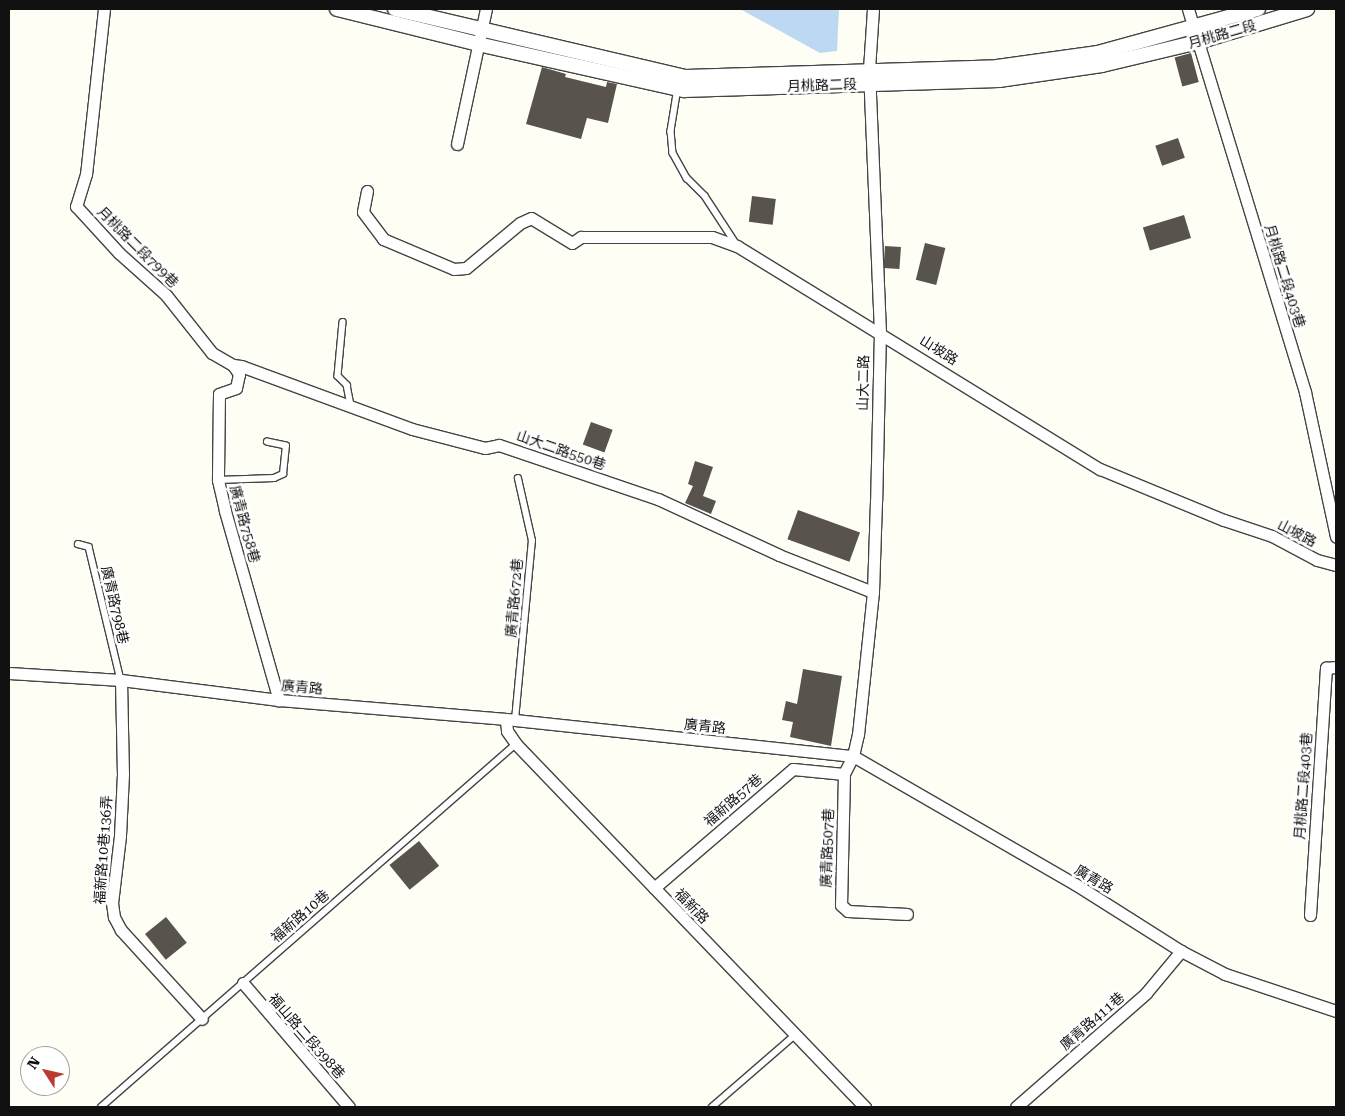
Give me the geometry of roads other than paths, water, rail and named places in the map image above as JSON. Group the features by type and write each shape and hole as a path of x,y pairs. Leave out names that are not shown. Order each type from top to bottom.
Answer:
{"street":[{"name":"月桃路二段799巷","path":"104,9 86,174 76,206 120,253 166,295 212,353 233,365"},
{"name":"月桃路二段","path":"337,9 478,44 678,88 869,77 997,67 1098,53 1258,9"},
{"name":"月桃路二段","path":"395,9 686,77 869,77 999,80 1102,65 1198,42 1307,9"},
{"path":"457,144 486,9"},
{"name":"山大二路","path":"853,756 858,734 873,592 880,331 869,77 874,9"},
{"name":"月桃路二段403巷","path":"1188,9 1305,392 1336,537"},
{"name":"山坡路","path":"367,191 364,212 383,239 454,269 466,268 520,223 530,218 572,243 581,237 712,237 737,246 880,331 1100,469 1224,520 1272,536 1317,560 1336,565"},
{"name":"山大二路550巷","path":"233,365 241,366 412,428 485,448 499,445 658,499 779,555 873,592"},
{"name":"廣青路758巷","path":"233,365 239,374 236,388 219,394 218,480 225,511 279,700"},
{"name":"月桃路二段403巷","path":"1310,915 1326,668 1336,667"},
{"name":"廣青路","path":"9,674 121,680 279,700 511,720 853,756 1075,884 1181,951 1225,974 1336,1011"},
{"name":"福新路10巷136弄","path":"121,680 123,774 120,836 112,903 114,917 122,930 202,1019"},
{"name":"福新路","path":"511,720 507,731 516,744 865,1107"},
{"name":"廣青路507巷","path":"853,756 844,774 841,905 848,911 906,914"},
{"name":"福新路57巷","path":"654,888 793,769 844,774"},
{"name":"廣青路411巷","path":"1016,1107 1146,993 1181,951"},
{"name":"福山路二段398巷","path":"243,983 349,1107"}],"lane":[{"path":"678,88 671,132 673,153 687,178 705,196 737,246"},
{"path":"343,322 338,376 347,385 351,406"},
{"path":"218,480 274,478 283,474 286,446 267,442"},
{"name":"廣青路672巷","path":"511,720 532,541 518,479"},
{"name":"廣青路798巷","path":"78,544 89,547 121,680"},
{"name":"福新路10巷","path":"101,1107 516,744"},
{"path":"712,1107 795,1035"}],"water":[{"path":"740,9 839,9 837,51 820,53"}]}
